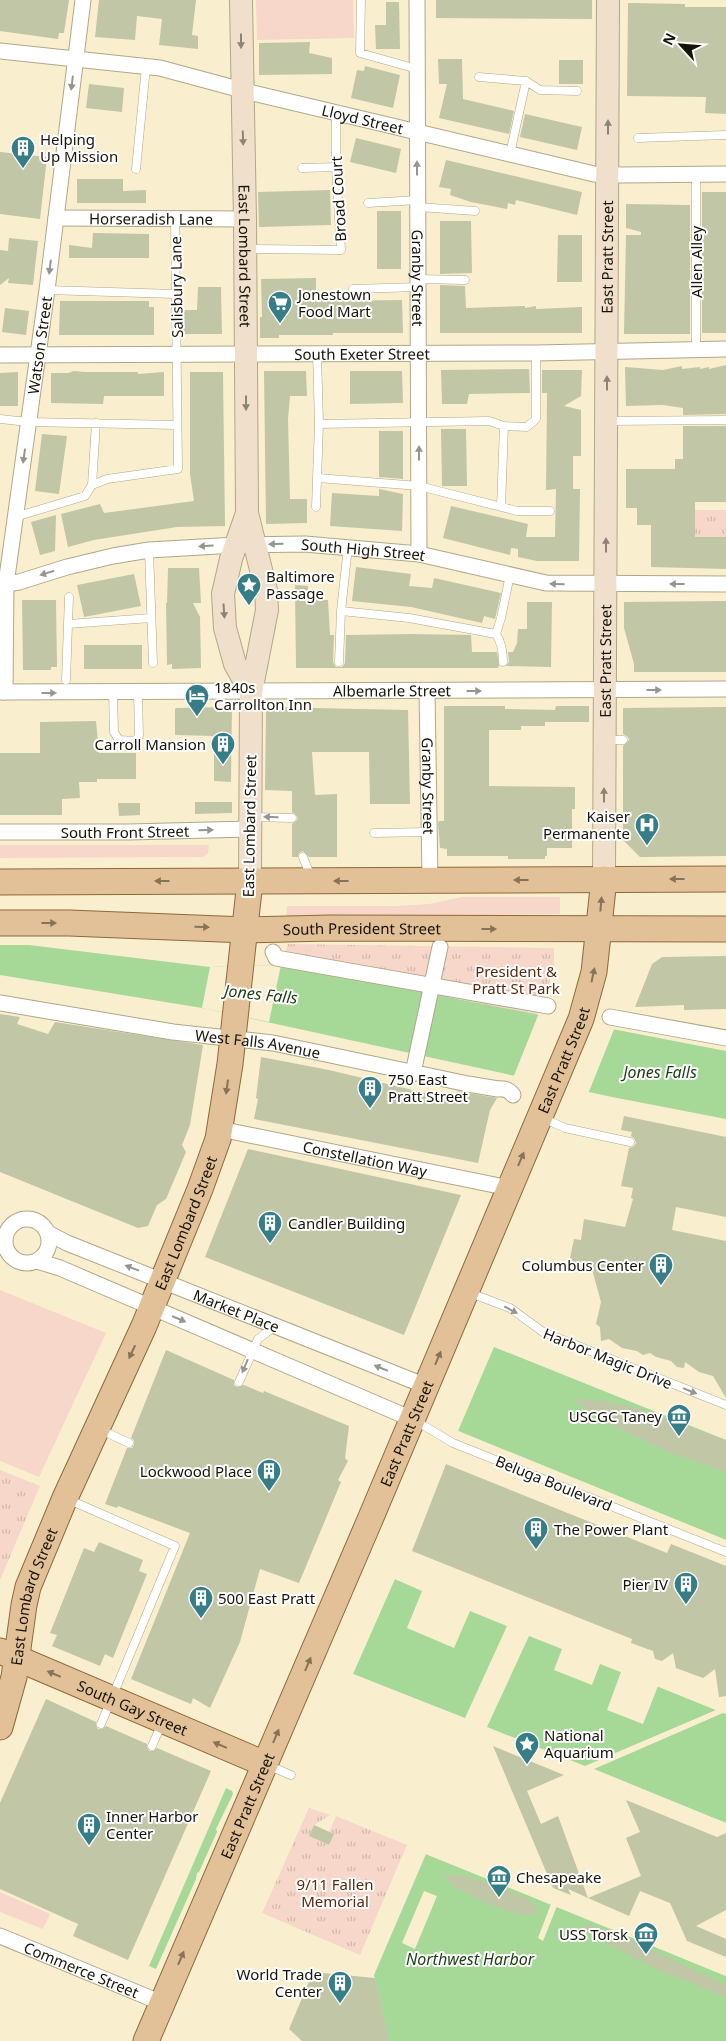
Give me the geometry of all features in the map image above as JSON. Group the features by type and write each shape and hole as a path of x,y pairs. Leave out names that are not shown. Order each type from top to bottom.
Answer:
{"main road":[{"name":"East Lombard Street","path":"241,0 245,219 246,514 245,545 223,594 223,612 225,628 235,664 250,692"},
{"name":"East Pratt Street","path":"146,2041 581,1019 594,972 604,879 614,740 605,690 609,176 608,0"},
{"name":"East Lombard Street","path":"0,1727 8,1705 9,1655 28,1587 65,1498 152,1307 209,1167 220,1129 235,1027 250,881 250,692 267,610 266,590 245,545"},
{"path":"0,882 726,879"},
{"name":"South President Street","path":"0,923 78,923 246,930 331,928 726,929"},
{"name":"South Gay Street","path":"9,1655 265,1764"}],"street":[{"name":"Watson Street","path":"3,692 3,585 15,517 47,290 83,0"},
{"name":"Granby Street","path":"417,0 419,554"},
{"name":"Lloyd Street","path":"0,51 160,68 242,90 587,173 609,176 726,174"},
{"name":"Horseradish Lane","path":"56,218 245,219"},
{"name":"South Exeter Street","path":"0,355 536,353 726,349"},
{"name":"South High Street","path":"3,585 67,567 149,550 305,544 419,554 546,583 726,584"},
{"name":"Albemarle Street","path":"3,692 138,693 726,689"},
{"name":"Granby Street","path":"428,691 430,880"},
{"name":"South Front Street","path":"0,832 129,832 250,823"},
{"path":"413,1073 440,947"},
{"path":"273,952 276,958 548,1006"},
{"name":"West Falls Avenue","path":"0,1003 173,1032 235,1027 274,1043 468,1084 502,1088 510,1091 513,1095"},
{"path":"610,1017 726,1038"},
{"name":"Constellation Way","path":"220,1129 509,1188"},
{"name":"Market Place","path":"412,1419 60,1268 36,1261 30,1263 18,1261 12,1258 3,1247 8,1228 24,1218 36,1220 42,1223 48,1233 67,1243 426,1386"},
{"path":"36,1261 46,1252 50,1239 48,1233"},
{"name":"Commerce Street","path":"0,1936 162,2003"}],"lane":[{"path":"361,0 360,53 417,69"},
{"path":"136,169 146,67"},
{"path":"479,77 526,81 540,90 578,91"},
{"path":"510,154 526,81"},
{"name":"Broad Court","path":"245,249 341,250 336,168 336,112"},
{"path":"638,138 726,135"},
{"path":"302,168 336,168"},
{"name":"Allen Alley","path":"696,174 696,350"},
{"path":"368,203 418,203 475,211"},
{"name":"Salisbury Lane","path":"92,485 107,479 178,469 175,219"},
{"path":"353,289 465,280"},
{"path":"47,290 175,294"},
{"path":"316,508 319,424 317,353"},
{"path":"319,424 489,421 504,426 527,427 536,419 536,353"},
{"path":"0,419 28,422 177,425"},
{"path":"607,421 726,420"},
{"path":"15,517 85,496 92,485 96,423"},
{"path":"501,507 504,426"},
{"path":"318,478 419,486 517,511 550,511"},
{"path":"339,662 341,610 348,547"},
{"path":"149,550 153,663"},
{"path":"496,634 510,575"},
{"path":"66,680 69,597"},
{"path":"341,610 409,618 496,634 500,640 503,662"},
{"path":"68,624 151,618"},
{"path":"113,693 114,732 119,740 135,741 139,736 138,693"},
{"path":"250,823 292,818"},
{"path":"374,833 429,832"},
{"path":"303,857 312,881"},
{"path":"539,1117 564,1128 630,1142"},
{"name":"Harbor Magic Drive","path":"466,1291 510,1308 543,1332 726,1405"},
{"path":"238,1382 258,1339 276,1326"},
{"name":"Beluga Boulevard","path":"412,1419 453,1443 726,1552"},
{"path":"97,1428 129,1443"},
{"path":"65,1498 175,1546 102,1724"},
{"path":"152,1746 163,1721"},
{"path":"265,1764 291,1775"}],"green space":[{"path":"256,0 353,0 354,38 257,40"},
{"path":"695,510 726,510 726,537 695,537"},
{"path":"0,845 209,845 208,853 203,857 0,858"},
{"path":"462,897 560,897 560,914 286,918 287,906 397,906 429,904"},
{"name":"President & Pratt St Park","path":"288,944 554,948 554,969 537,1016 281,965"},
{"path":"0,1290 106,1333 39,1477 0,1461"},
{"path":"0,1470 40,1486 0,1580"},
{"name":"9/11 Fallen Memorial","path":"309,1808 330,1815 314,1825 309,1836 329,1845 334,1834 329,1832 336,1816 407,1845 360,1955 262,1913"},
{"path":"0,1892 50,1914 43,1929 0,1912"}],"water":[{"name":"Jones Falls","path":"0,945 29,945 210,967 281,965 726,1051 726,1119 612,1097 202,1008 0,975"},
{"path":"494,1347 726,1440 726,1540 458,1431"},
{"path":"395,1579 726,1714 726,1823 353,1674"},
{"path":"226,1788 232,1791 233,1794 156,1969 149,1966"},
{"name":"Northwest Harbor","path":"426,1854 726,1976 726,2041 384,2041 388,2038 374,1975"}],"pier":[{"path":"281,965 269,1022 202,1008 210,967"},
{"path":"539,1013 615,1027 588,1094 513,1078"},
{"path":"458,1431 726,1540 726,1543 457,1433"},
{"path":"396,1577 726,1711 726,1714 723,1713 594,1769 726,1823 726,1825 352,1676 353,1674 465,1718 507,1626 470,1611 454,1648 407,1628 422,1591 395,1579","holes":["529,1636 562,1649 554,1670 592,1685 600,1664 621,1672 607,1710 643,1724 658,1686 716,1710 585,1766 487,1727"]},
{"path":"429,1853 726,1973 726,1976 557,1906 543,1941 538,1938 551,1904 428,1855"},
{"path":"424,1891 437,1896 415,1949 402,1943"}],"building":[{"path":"0,0 69,0 64,33 59,33 58,39 0,31"},
{"path":"99,0 196,0 192,35 198,36 198,49 159,45 162,19 137,16 135,40 95,37"},
{"path":"436,0 592,0 592,19 436,18"},
{"path":"386,2 399,2 400,49 376,49 375,25 386,25"},
{"path":"628,3 685,4 685,7 726,7 726,114 705,113 706,97 627,96"},
{"path":"310,42 309,53 332,58 332,74 259,75 259,43"},
{"path":"438,59 462,59 463,99 514,111 509,134 439,118 447,84 439,84"},
{"path":"559,60 583,60 583,84 559,84"},
{"path":"365,66 400,75 393,108 351,98 357,70 364,71"},
{"path":"89,84 124,88 122,112 86,108"},
{"path":"525,114 582,127 577,150 520,137"},
{"path":"356,138 401,149 396,173 350,162"},
{"path":"0,152 47,157 40,219 0,214"},
{"path":"446,160 582,192 577,215 516,200 515,205 508,203 507,209 471,202 450,195 451,189 439,187"},
{"path":"77,179 123,179 123,191 146,190 146,203 77,203"},
{"path":"330,190 331,225 259,227 258,192"},
{"path":"702,192 726,192 726,333 702,333"},
{"path":"626,204 690,205 690,334 624,334 626,235 641,235 641,232 626,228"},
{"path":"377,211 401,211 401,269 377,269"},
{"path":"440,221 471,221 472,273 440,274"},
{"path":"93,233 149,234 149,258 69,258 69,245 92,248"},
{"path":"558,235 582,235 582,282 557,282"},
{"path":"9,238 38,241 33,285 8,283 9,278 0,285 0,250 8,251"},
{"path":"316,278 316,293 334,293 333,301 402,300 403,333 333,333 333,335 279,335 279,338 260,338 260,317 262,317 261,279"},
{"path":"440,285 465,286 466,308 525,306 525,308 536,306 536,309 582,307 582,333 440,333"},
{"path":"198,287 221,287 222,334 182,334 182,310 197,310"},
{"path":"60,301 149,301 149,307 154,307 154,335 59,335"},
{"path":"5,308 29,311 26,335 2,332"},
{"path":"726,365 726,414 683,415 683,408 663,405 626,406 625,367 663,370 682,366 682,369 709,367 709,369"},
{"path":"529,369 530,393 469,394 467,404 442,404 441,370"},
{"path":"542,370 582,370 581,396 564,406 581,410 581,456 573,456 573,489 580,489 579,561 537,561 518,557 518,549 511,548 510,555 443,538 451,506 528,524 526,537 555,537 556,489 546,490 547,393 542,393"},
{"path":"74,371 138,372 138,374 164,372 164,396 104,396 103,404 51,403 51,373"},
{"path":"264,371 306,371 307,396 290,396 288,419 290,499 307,499 307,523 266,524"},
{"path":"350,371 402,371 403,403 350,404"},
{"path":"18,372 18,406 0,406 0,373"},
{"path":"190,372 223,372 225,526 177,527 94,540 68,547 61,514 100,504 104,513 194,501 190,474"},
{"path":"683,426 726,426 726,502 695,502 695,537 726,537 726,569 651,567 651,525 637,525 637,508 626,508 626,469 675,469 675,459 683,459"},
{"path":"441,429 466,429 467,486 442,486"},
{"path":"379,431 403,431 403,479 379,477"},
{"path":"42,434 67,436 59,494 35,491"},
{"path":"379,489 403,494 402,531 330,526 332,493 379,496"},
{"path":"56,515 55,551 40,555 31,522"},
{"path":"356,567 411,574 409,586 432,588 434,578 501,593 495,619 484,616 482,623 411,607 352,601"},
{"path":"168,568 199,568 201,603 193,603 200,617 201,668 172,669 172,664 167,665 166,603"},
{"path":"134,574 141,606 84,617 77,585"},
{"path":"295,585 308,586 308,599 328,600 330,635 334,635 333,662 336,667 342,667 345,663 346,635 411,634 471,635 472,652 497,652 499,666 498,668 296,668"},
{"path":"22,600 56,600 57,667 51,667 51,670 23,670"},
{"path":"726,601 726,672 634,672 634,664 624,628 624,602"},
{"path":"527,602 552,602 551,667 506,666 509,662 508,652 513,652 517,643 518,629 527,629"},
{"path":"84,645 142,645 142,669 84,669"},
{"path":"444,706 505,706 505,709 555,710 556,706 589,706 589,722 545,722 545,726 521,726 521,730 489,730 489,786 575,787 575,809 572,809 572,848 547,848 545,859 508,859 508,856 447,856 447,849 440,848 438,823 439,821 444,821"},
{"name":"Carroll Mansion","path":"232,707 231,782 214,781 214,736 175,735 175,709"},
{"path":"266,707 408,710 410,804 370,804 369,752 312,752 315,795 337,794 337,857 309,857 303,851 299,853 298,857 292,857 292,824 298,818 292,812 292,791 265,790"},
{"path":"726,707 726,856 640,857 623,840 623,746 629,740 623,734 623,708"},
{"path":"96,721 99,753 136,753 136,779 97,779 97,782 79,782 80,798 62,799 62,815 0,815 0,753 40,753 40,722"},
{"path":"195,802 232,802 232,813 195,814"},
{"path":"118,803 140,803 140,815 119,816"},
{"path":"726,956 726,1009 684,1010 684,1005 635,1007 652,964 662,957"},
{"path":"0,1014 20,1017 17,1024 48,1034 55,1022 203,1045 190,1125 182,1145 186,1152 166,1199 157,1205 148,1226 138,1228 0,1172"},
{"name":"750 East Pratt Street","path":"261,1057 329,1070 454,1100 457,1091 497,1098 490,1110 478,1163 254,1119 258,1099 256,1098"},
{"name":"Columbus Center","path":"624,1116 726,1137 726,1217 676,1207 672,1230 726,1241 726,1398 713,1376 699,1372 685,1362 684,1368 677,1367 671,1361 656,1357 650,1353 643,1355 637,1351 622,1348 609,1339 601,1341 600,1327 596,1324 601,1302 592,1269 569,1263 574,1239 581,1240 584,1219 625,1227 633,1199 631,1198 633,1188 621,1186 629,1148 636,1143 631,1136 632,1132 621,1130"},
{"name":"Candler Building","path":"248,1149 461,1195 404,1335 205,1257"},
{"path":"166,1350 234,1380 234,1385 237,1387 244,1385 263,1393 264,1391 349,1426 345,1458 348,1461 338,1480 341,1482 299,1583 260,1569 240,1642 210,1708 193,1698 191,1704 131,1679 190,1533 118,1506 117,1508 105,1504 127,1448 132,1448 134,1445 134,1440 131,1438"},
{"name":"USCGC Taney","path":"570,1398 610,1402 642,1410 726,1440 726,1472 669,1452 632,1435 604,1421"},
{"name":"The Power Plant","path":"446,1464 667,1553 671,1544 726,1566 726,1696 719,1697 715,1669 703,1678 676,1668 673,1653 662,1661 655,1659 653,1651 631,1643 632,1639 412,1551"},
{"path":"99,1542 143,1560 139,1571 147,1574 113,1658 105,1654 100,1666 52,1646 57,1635 50,1633 84,1548 94,1552"},
{"name":"Inner Harbor Center","path":"46,1699 96,1722 98,1729 106,1726 147,1744 149,1751 157,1748 211,1771 128,1960 73,1936 78,1924 0,1889 0,1803"},
{"name":"National Aquarium","path":"493,1746 564,1775 527,1791 541,1824 558,1816 588,1898 568,1889 571,1895 553,1888"},
{"name":"National Aquarium","path":"626,1800 717,1837 726,1833 726,1910 696,1926 726,1939 726,1957 687,1941 670,1903 640,1891 629,1916 588,1898 641,1876 626,1838 640,1832"},
{"path":"314,1825 334,1834 329,1845 309,1836"},
{"name":"Chesapeake","path":"443,1875 460,1875 501,1887 529,1900 540,1913 523,1915 492,1906 455,1887"},
{"name":"USS Torsk","path":"587,1924 626,1938 726,1985 726,1997 650,1966 619,1950 584,1930"},
{"name":"World Trade Center","path":"313,1972 375,1978 389,2041 302,2041 289,2029"}],"place":[{"name":"Helping Up Mission","path":"23,169"},
{"name":"Jonestown Food Mart","path":"280,324"},
{"name":"Baltimore Passage","path":"249,606"},
{"name":"1840s Carrollton Inn","path":"197,717"},
{"name":"Carroll Mansion","path":"223,765"},
{"name":"Kaiser Permanente","path":"647,846"},
{"name":"750 East Pratt Street","path":"370,1109"},
{"name":"Candler Building","path":"270,1244"},
{"name":"Columbus Center","path":"661,1286"},
{"name":"USCGC Taney","path":"679,1437"},
{"name":"Lockwood Place","path":"269,1492"},
{"name":"The Power Plant","path":"536,1550"},
{"name":"Pier IV","path":"686,1605"},
{"name":"500 East Pratt","path":"201,1619"},
{"name":"National Aquarium","path":"527,1765"},
{"name":"Inner Harbor Center","path":"89,1846"},
{"name":"Chesapeake","path":"499,1898"},
{"name":"USS Torsk","path":"646,1955"},
{"name":"World Trade Center","path":"340,2004"}]}
